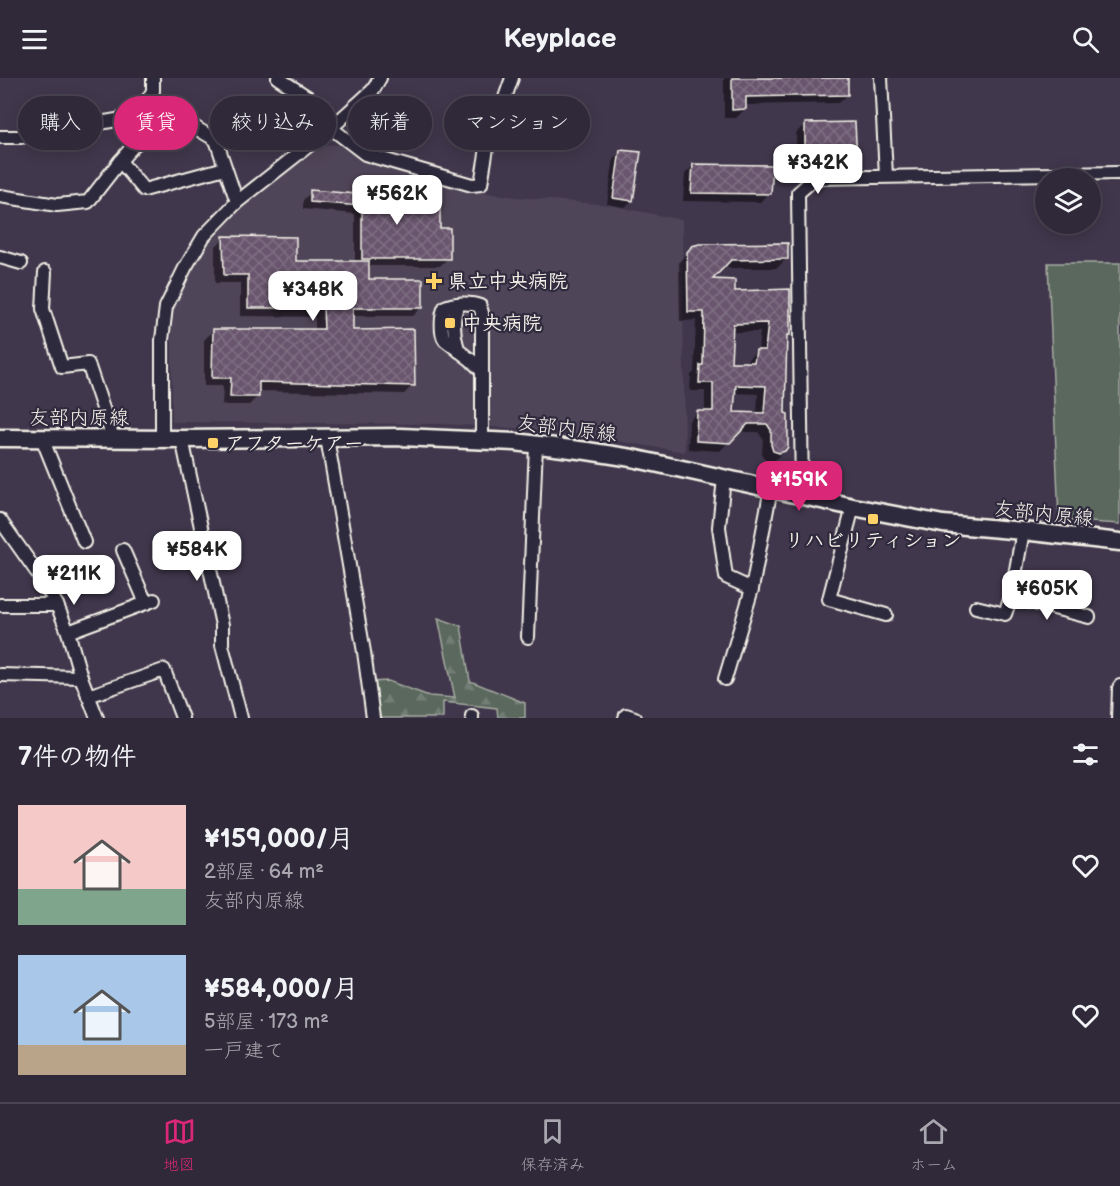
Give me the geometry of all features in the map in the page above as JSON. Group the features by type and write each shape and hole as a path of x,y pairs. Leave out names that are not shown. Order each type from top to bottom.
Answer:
{"main road":[{"name":"友部内原線","path":"0,438 401,437 536,445 632,458 853,507 943,524 1120,542"}],"street":[{"path":"150,96 153,91 153,78"},
{"path":"278,78 306,96"},
{"path":"336,123 373,90 380,78"},
{"path":"336,132 365,154 472,185 481,184 487,148 512,78"},
{"path":"881,78 886,176"},
{"path":"0,137 20,137 114,120"},
{"path":"198,129 216,140 237,202"},
{"path":"0,196 57,205 88,202 130,150"},
{"path":"162,439 162,340 166,307 185,268 204,236 237,202 303,150"},
{"path":"120,161 144,190 225,168"},
{"path":"802,495 798,193 815,178 1120,173"},
{"path":"0,257 21,263"},
{"path":"45,272 43,309 62,367 88,364 113,438"},
{"path":"482,371 459,351 455,341 455,311 459,304 476,304 481,309 482,371 482,440"},
{"path":"42,438 84,542"},
{"path":"327,438 364,652 373,718"},
{"path":"182,439 222,625 222,645 241,718"},
{"path":"528,637 536,445"},
{"path":"724,478 719,527 726,577 752,589"},
{"path":"725,679 752,589 771,488"},
{"path":"853,507 828,599 886,615"},
{"path":"0,520 57,605 97,718"},
{"path":"976,607 1005,614 1011,597 1023,531"},
{"path":"68,632 150,602 123,550"},
{"path":"1011,597 1089,617"},
{"path":"0,605 57,605"},
{"path":"88,696 164,670 182,718"},
{"path":"0,675 81,677"},
{"path":"1118,718 1120,686"},
{"path":"625,718 626,715 635,718"}],"shaded area":[{"name":"県立中央病院","path":"336,145 348,147 348,150 366,150 467,190 516,197 609,205 682,220 685,452 568,433 513,428 441,424 172,422 174,306 198,255 249,200 311,152 336,150"}],"green space":[{"path":"1048,263 1120,263 1120,524 1059,520"},
{"path":"438,618 461,626 470,681 525,703 525,718 498,718 497,708 443,702 443,718 376,718 370,682 388,681 429,696 455,698"}],"building":[{"path":"732,78 848,78 848,95 746,97 746,109 732,110"},
{"path":"855,122 857,162 805,163 805,123"},
{"path":"620,150 641,152 633,201 613,198"},
{"path":"693,164 773,165 771,194 691,193"},
{"path":"310,190 356,194 355,198 440,198 440,228 450,228 450,259 362,259 362,206 310,202"},
{"path":"223,236 296,237 296,261 369,261 369,279 423,279 423,308 353,308 353,330 414,329 415,386 259,382 259,397 230,397 231,378 212,378 213,329 324,329 323,308 248,308 248,275 224,275"},
{"path":"788,243 788,259 731,260 713,279 735,280 735,291 790,289 790,335 787,335 785,413 788,414 788,447 785,451 779,453 773,451 771,430 767,424 748,424 730,443 696,441 697,411 713,411 713,383 699,383 700,365 703,365 704,312 688,312 687,252 692,246","holes":["768,323 765,350 756,350 754,362 731,362 733,324","736,385 766,386 764,413 734,412"]}],"place":[{"name":"県立中央病院","path":"434,281"},
{"name":"中央病院","path":"450,323"},
{"name":"アフターケアー","path":"213,443"},
{"name":"リハビリティション","path":"873,519"}]}
